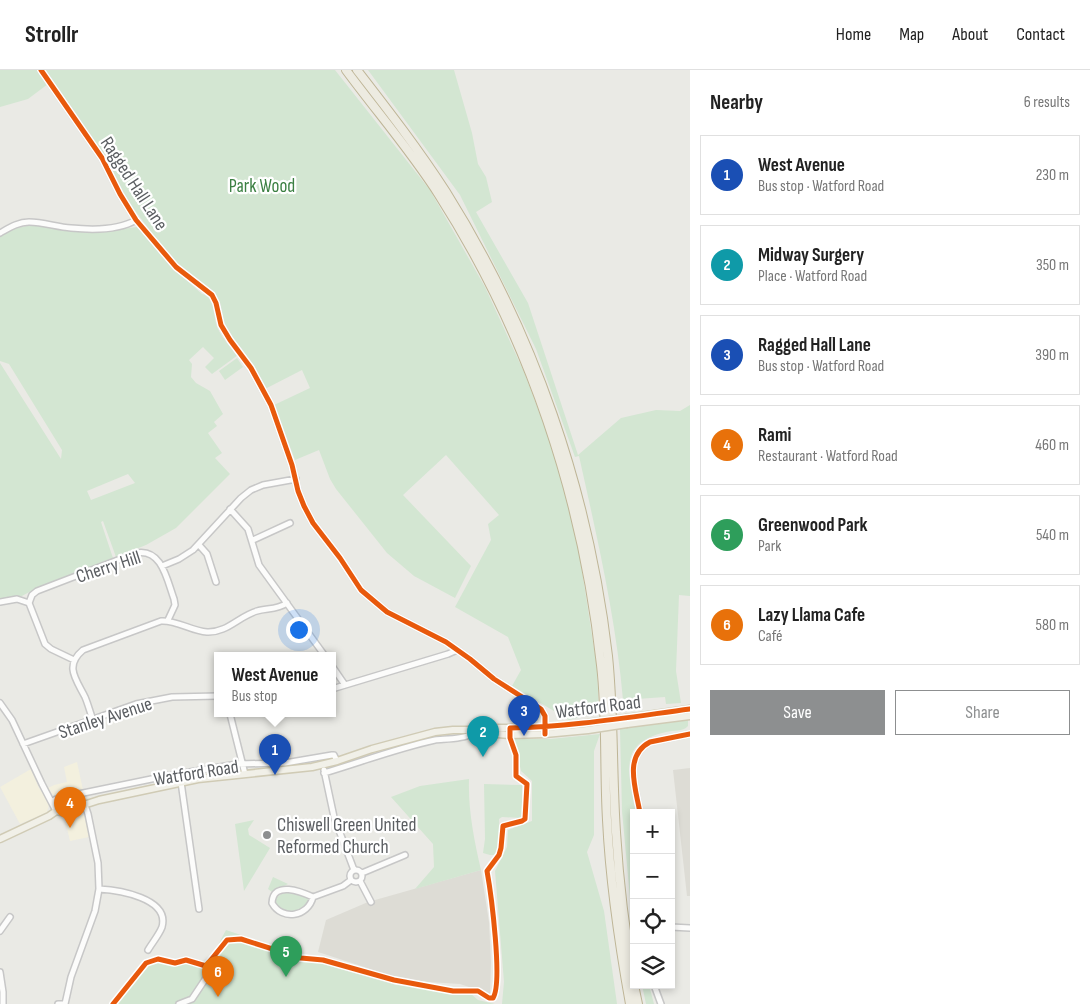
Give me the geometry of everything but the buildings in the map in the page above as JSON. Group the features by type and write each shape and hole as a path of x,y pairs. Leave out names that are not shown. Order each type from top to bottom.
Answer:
{"highway":[{"path":"346,70 408,150 439,195 488,281 526,364 560,456 577,518 596,622 602,667 606,738 606,816 609,856 615,916 630,1004"},
{"path":"357,70 406,134 446,192 474,239 520,330 566,453 590,546 604,621 611,695 618,867 630,959"},
{"path":"635,989 638,1004"}],"main road":[{"name":"Watford Road","path":"0,839 49,816 56,810 62,812 99,800 181,782 290,770 323,764 372,748 435,732 490,731 498,728 545,731 627,721 690,710"},
{"name":"Watford Road","path":"627,721 690,716"}],"street":[{"name":"Ragged Hall Lane","path":"42,70 102,158 120,194 136,220 176,267 212,294 221,324 230,340 251,368 271,405 292,465 301,498 313,523 365,595 387,612 446,642 494,679 541,710 545,716 545,731"},
{"path":"0,233 17,224 28,222 72,228 101,228 121,226 136,220"},
{"path":"162,566 186,555 198,545 246,493 256,487 296,479"},
{"path":"230,509 243,522 252,540 259,565 323,652"},
{"path":"252,540 290,523"},
{"path":"198,545 206,554 216,582"},
{"name":"Cherry Hill","path":"29,603 32,595 37,591 142,552 154,555 162,566 175,602 168,620"},
{"path":"0,602 18,600 29,603 45,644 74,660"},
{"path":"93,720 74,678 73,669 74,660 87,648 156,622 168,620 194,630 215,632 228,627 249,613 262,609 278,608 287,603"},
{"path":"336,688 457,650"},
{"path":"336,672 345,685"},
{"name":"Stanley Avenue","path":"24,744 136,704 172,697 214,696"},
{"path":"0,703 12,720 56,810"},
{"path":"231,717 245,774"},
{"name":"Watford Road","path":"324,772 411,746 451,738 467,737 470,730"},
{"path":"639,809 633,769 636,754 644,745 650,742 690,734"},
{"name":"Watford Road","path":"52,801 166,776 243,764 285,763 332,755 334,755 337,761"},
{"path":"323,764 334,817 354,870"},
{"path":"181,782 199,909"},
{"path":"58,1004 65,1004 71,977 95,911 99,889 98,863 85,805"},
{"path":"362,873 405,855"},
{"path":"351,880 350,874 354,870 360,870 362,873"},
{"path":"360,881 363,876 362,873"},
{"path":"351,880 355,882 360,881"},
{"path":"313,897 307,910 293,915 279,910 272,903 275,895 288,889 294,889 313,897 343,886 351,880"},
{"path":"360,881 371,902"},
{"path":"99,889 132,894 154,905 161,915 162,924 148,950"},
{"path":"0,931 10,916"},
{"path":"675,927 690,928"},
{"path":"179,1004 192,999 216,963"},
{"path":"0,972 3,1004"},
{"path":"655,989 660,1004"}],"shaded area":[{"path":"77,762 83,790 53,795 48,788 67,782 64,767"},
{"path":"690,768 690,896 687,896 673,770"},
{"path":"31,769 49,805 47,812 20,824 0,787"},
{"path":"79,811 86,818 89,837 70,841 64,816"},
{"path":"481,870 489,922 490,994 460,984 398,978 318,952 326,920 368,902"}],"green space":[{"name":"Park Wood","path":"0,70 335,70 430,190 485,287 524,372 558,462 579,551 597,668 599,712 569,720 512,686 521,670 508,637 455,607 491,540 488,524 499,515 446,455 403,495 471,566 455,598 414,576 387,553 336,489 330,479 319,450 295,460 274,405 310,388 302,370 265,389 242,349 226,330 215,295 197,282 167,253 121,192 52,81 28,99 0,107"},
{"path":"368,70 454,70 472,133 478,164 486,177 492,202 476,212 528,303 578,455 621,418 656,410 680,411 690,405 690,596 679,595 676,671 681,703 666,704 665,697 623,700 611,608 579,456 575,457 536,349 460,195"},
{"path":"32,225 82,231 137,227 145,232 174,269 210,299 218,329 238,355 212,374 205,367 214,358 203,347 189,360 192,364 191,377 196,383 210,391 223,414 214,422 217,426 208,433 222,453 215,458 230,474 176,528 146,545 116,557 103,521 101,522 113,558 35,589 20,597 0,599 0,363 61,459 62,450 9,364 0,361 0,236 12,229","holes":["128,474 135,483 91,500 87,491"]},
{"path":"237,358 243,367 225,380 219,371"},
{"path":"529,706 541,715 536,721 526,721"},
{"path":"688,720 688,726 683,729 650,737 639,744 630,762 631,786 636,809 630,809 630,898 622,811 620,729"},
{"path":"600,734 594,751 594,835 587,852 604,911 617,1004 502,1004 504,982 495,871 507,847 508,830 532,821 532,781 521,771 514,739 550,739"},
{"path":"469,779 472,825 481,870 415,889 434,867 433,844 391,797 420,786"},
{"path":"484,784 522,785 522,818 502,817 499,819 500,841 495,855 483,853 485,839"},
{"path":"254,820 248,829 249,835 270,848 244,891 235,824"},
{"path":"273,877 288,884 272,892 268,889"},
{"path":"288,890 307,897 310,903 300,911 293,913 282,910 274,902 275,898"},
{"path":"226,930 301,955 298,962 305,959 396,985 458,990 471,994 478,1000 495,1004 117,1004 145,965 160,960 177,965 187,961 208,969 205,963 217,947"},
{"path":"643,989 650,989 654,1004 646,1004"}],"cycle path":[{"path":"41,70 102,158 120,194 136,220 176,267 212,295 216,303 221,325 251,368 271,405 304,506 313,523 340,558 361,590 387,612 446,642 494,679 541,709 545,716 545,734"},
{"path":"113,1004 146,963 158,959 175,963 186,960 206,966 227,940 241,939 301,958 323,960 394,980 453,991 478,991 489,998 493,998 496,989 497,957 487,871 499,855 503,826 525,819 527,784 516,776 516,755 510,738 510,728 578,724 690,709"},
{"path":"639,809 633,774 636,756 650,742 690,734"}],"place":[{"name":"Ragged Hall Lane","path":"524,736"},
{"name":"Midway Surgery","path":"483,757"},
{"name":"West Avenue","path":"275,775"},
{"name":"Rami","path":"70,828"},
{"name":"Chiswell Green United Reformed Church","path":"267,835"},
{"name":"Greenwood Park","path":"286,977"},
{"name":"Lazy Llama Cafe","path":"218,997"}]}
